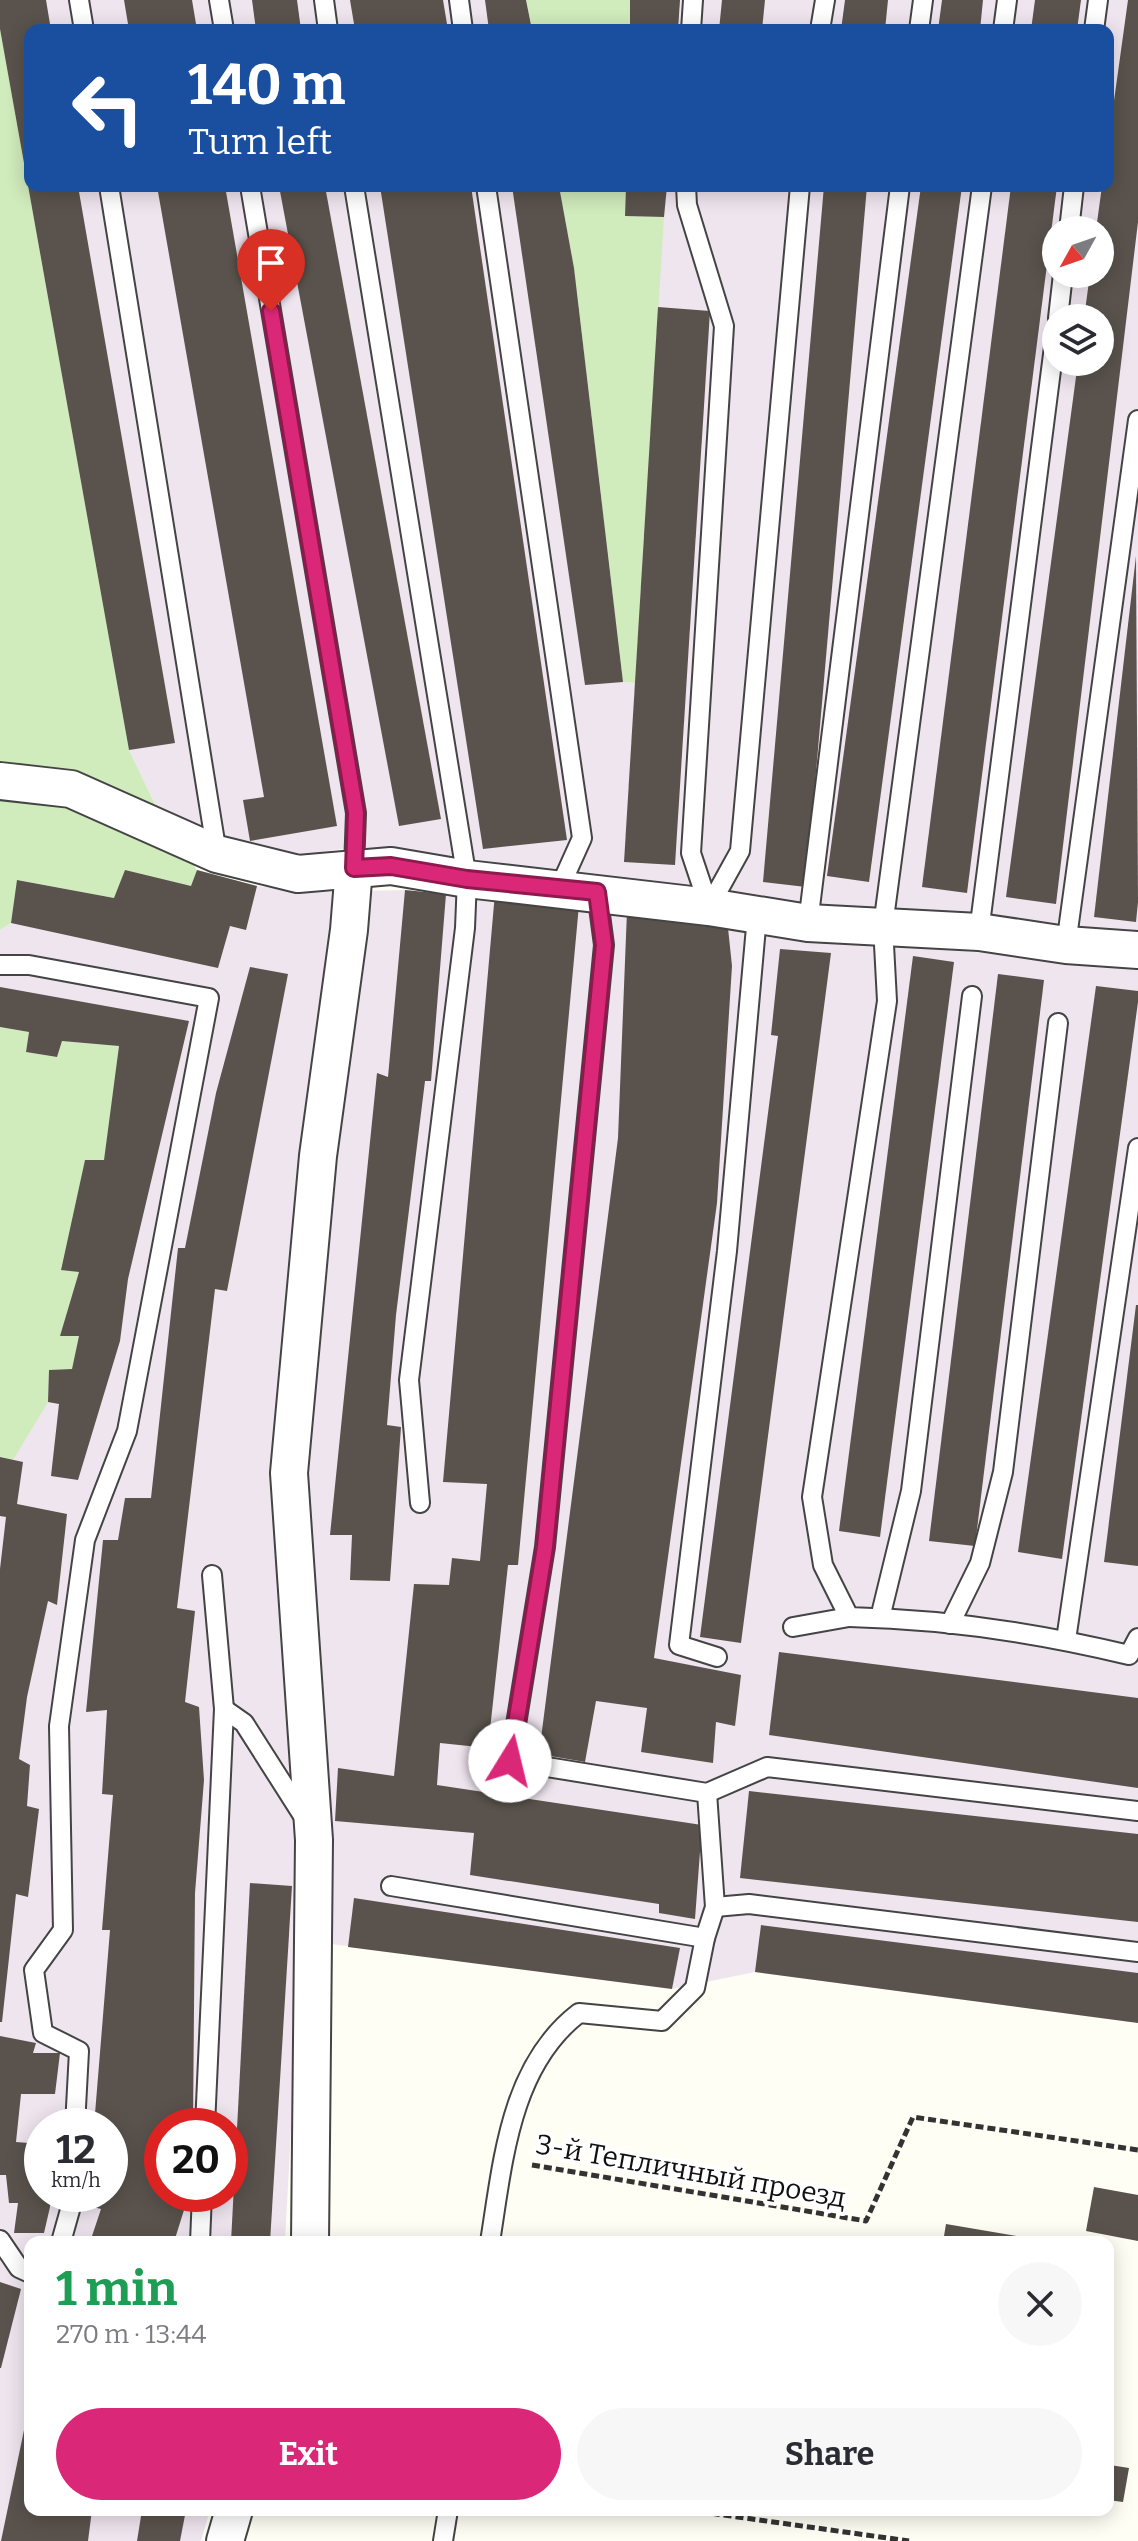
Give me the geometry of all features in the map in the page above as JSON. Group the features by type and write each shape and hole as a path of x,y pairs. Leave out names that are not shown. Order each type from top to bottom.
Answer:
{"street":[{"path":"0,781 71,789 217,854 298,874 391,866 467,879 597,892 808,923 979,932 1066,945 1138,950"},
{"path":"310,2236 312,1831 289,1473 318,1156 349,930 354,868"},
{"path":"225,2541 232,2516"}],"lane":[{"path":"79,0 83,24"},
{"path":"219,0 223,24"},
{"path":"324,0 327,24"},
{"path":"459,0 462,24"},
{"path":"691,24 693,0"},
{"path":"821,24 825,0"},
{"path":"920,24 923,0"},
{"path":"1004,24 1007,0"},
{"path":"1095,24 1098,0"},
{"path":"110,192 217,854"},
{"path":"251,192 356,813 354,868"},
{"path":"355,192 467,879 465,928 409,1380 420,1503"},
{"path":"487,192 582,838 559,889"},
{"path":"686,192 687,205 724,326 691,853 709,907"},
{"path":"709,907 740,851 799,192"},
{"path":"808,923 899,192"},
{"path":"849,1617 823,1565 812,1497 887,1001 883,926 981,192"},
{"path":"1071,216 1073,192"},
{"path":"979,932 1050,376"},
{"path":"1066,945 1138,420"},
{"path":"597,892 604,945 548,1516 510,1761 707,1793 767,1767 1138,1811"},
{"path":"717,1657 679,1645 727,1251 757,916"},
{"path":"0,965 29,965 209,998 127,1431 85,1540 59,1726 63,1930 34,1970 43,2033 79,2051 76,2108"},
{"path":"880,1618 911,1491 972,996"},
{"path":"950,1624 980,1563 1003,1472 1058,1023"},
{"path":"1066,1640 1138,1148"},
{"path":"206,2108 224,1709 212,1575"},
{"path":"793,1627 849,1617 880,1618 1066,1640 1129,1655 1138,1638"},
{"path":"224,1709 244,1723 312,1831"},
{"path":"491,2236 503,2160 526,2078 558,2030 579,2013 662,2021 695,1988 715,1907 707,1793"},
{"path":"391,1886 705,1938"},
{"path":"715,1907 749,1904 1138,1952"},
{"path":"63,2236 69,2212"},
{"path":"200,2236 201,2212"},
{"path":"0,2240 19,2268 24,2270"},
{"path":"443,2541 447,2516"}],"path":[{"name":"3-й Тепличный проезд","path":"503,2160 866,2221 913,2117 1138,2150"},
{"path":"731,2516 909,2541"}],"shaded area":[{"path":"0,0 526,0 531,24 24,24 24,163 0,29"},
{"path":"630,0 1138,0 1138,938 772,905 342,849 294,856 251,852 163,821 129,750 29,192 560,192 574,268 623,682 634,683 658,307 625,216 626,192 1114,192 1114,24 630,24"},
{"path":"197,870 257,886 317,892 405,890 728,928 1138,968 1138,2023 755,1972 672,1989 301,1940 285,2236 24,2236 24,2516 208,2516 201,2541 0,2541 0,1457 13,1460 60,1336 61,1270 85,1160 104,1159 62,1041 57,1057 26,1052 29,1032 0,1027 0,930 11,923 17,880 114,898 191,886"}],"green space":[{"path":"526,0 630,0 630,24 531,24"},
{"path":"0,29 24,163 24,192 29,192 129,750 163,821 197,870 191,886 114,898 18,880 11,923 0,930"},
{"path":"560,192 626,192 625,216 664,217 635,683 623,682 574,268"},
{"path":"0,1027 29,1032 26,1052 57,1057 62,1041 119,1046 104,1160 85,1161 61,1269 79,1272 60,1336 79,1336 72,1369 49,1370 48,1402 13,1460 0,1457"}],"building":[{"path":"0,0 46,0 50,24 24,24 24,163 0,29"},
{"path":"124,0 192,0 196,24 128,24"},
{"path":"252,0 297,0 300,24 255,24"},
{"path":"350,0 443,0 447,24 354,24"},
{"path":"485,0 526,0 531,24 488,24"},
{"path":"630,0 680,0 678,24 630,24"},
{"path":"722,0 765,0 763,24 720,24"},
{"path":"845,0 888,0 886,24 842,24"},
{"path":"942,0 983,0 981,24 939,24"},
{"path":"1035,0 1081,0 1078,24 1032,24"},
{"path":"1128,0 1138,0 1138,222 1056,904 1006,897 1076,376 1114,376 1114,304 1086,304 1088,288 1114,288 1114,216 1098,216 1101,192 1114,192 1114,101"},
{"path":"29,192 79,192 175,743 129,750"},
{"path":"158,192 226,192 337,826 250,841 243,800 264,797"},
{"path":"280,192 326,192 441,819 399,826"},
{"path":"381,192 472,192 567,840 483,849"},
{"path":"513,192 560,192 574,268 623,682 585,685"},
{"path":"626,192 666,192 664,217 625,216"},
{"path":"823,192 866,192 806,887 763,882"},
{"path":"920,192 961,192 869,882 827,876"},
{"path":"1010,192 1056,192 1053,216 1042,216 1044,288 967,893 922,887"},
{"path":"658,307 710,311 675,865 624,862"},
{"path":"1136,556 1138,902 1136,922 1094,917"},
{"path":"125,870 191,886 197,870 257,886 246,930 230,926 218,968 11,923 17,880 114,898"},
{"path":"405,890 446,894 431,1081 425,1081 396,1315 387,1425 401,1427 390,1581 350,1580 352,1535 330,1535 377,1073 388,1077"},
{"path":"495,893 579,905 518,1565 508,1565 488,1748 440,1743 437,1785 702,1825 695,1919 659,1913 659,1904 470,1875 474,1833 335,1821 338,1768 394,1776 414,1584 449,1585 452,1558 480,1561 487,1484 443,1482"},
{"path":"627,911 728,928 732,966 717,1203 654,1658 741,1675 735,1726 716,1722 713,1763 641,1752 647,1708 596,1701 585,1762 539,1754 618,1138"},
{"path":"780,949 831,953 741,1643 700,1637 778,1036 771,1035"},
{"path":"913,956 954,962 880,1537 839,1531"},
{"path":"250,967 288,974 227,1291 215,1289 177,1608 195,1611 185,1702 199,1707 204,1780 195,1893 193,2108 144,2108 144,2212 183,2212 176,2236 92,2236 100,2212 128,2212 128,2108 95,2108 110,1930 102,1930 113,1795 102,1794 107,1710 86,1712 103,1540 118,1540 125,1498 151,1498 178,1248 185,1248 216,1093"},
{"path":"998,974 1044,980 975,1546 929,1541"},
{"path":"1096,986 1138,991 1138,1002 1062,1559 1018,1552"},
{"path":"0,987 189,1021 128,1279 120,1341 78,1480 51,1476 59,1404 48,1402 49,1370 72,1369 79,1336 60,1336 79,1272 61,1270 85,1160 104,1160 119,1046 62,1041 57,1057 26,1052 29,1032 0,1027"},
{"path":"1138,1305 1138,1566 1104,1562"},
{"path":"0,1457 23,1462 17,1504 67,1514 57,1605 48,1601 27,1697 19,1759 30,1765 27,1806 39,1809 28,1897 16,1894 2,2022 0,1569 6,1517 0,1516"},
{"path":"779,1652 1138,1698 1138,1788 769,1735"},
{"path":"749,1791 1138,1834 1138,1922 740,1878"},
{"path":"250,1883 292,1886 270,2236 231,2236 233,2212 248,2212 248,2108 238,2108"},
{"path":"354,1898 680,1948 672,1989 348,1947"},
{"path":"761,1925 1138,1973 1138,2023 755,1972"},
{"path":"0,2036 36,2043 33,2053 60,2053 55,2094 21,2094 16,2142 24,2143 24,2212 49,2212 44,2233 14,2233 18,2203 9,2203 6,2175 0,2175"},
{"path":"1094,2187 1138,2195 1138,2241 1086,2231"},
{"path":"946,2224 1016,2236 944,2236"},
{"path":"0,2282 21,2289 1,2368 0,2368"},
{"path":"24,2430 24,2516 91,2516 88,2541 1,2541"},
{"path":"1114,2466 1129,2468 1123,2502 1114,2501"},
{"path":"141,2516 185,2516 180,2541 137,2541"}],"route":[{"path":"271,311 356,813 354,868 391,866 467,879 597,892 604,945 545,1547 510,1761"}]}
